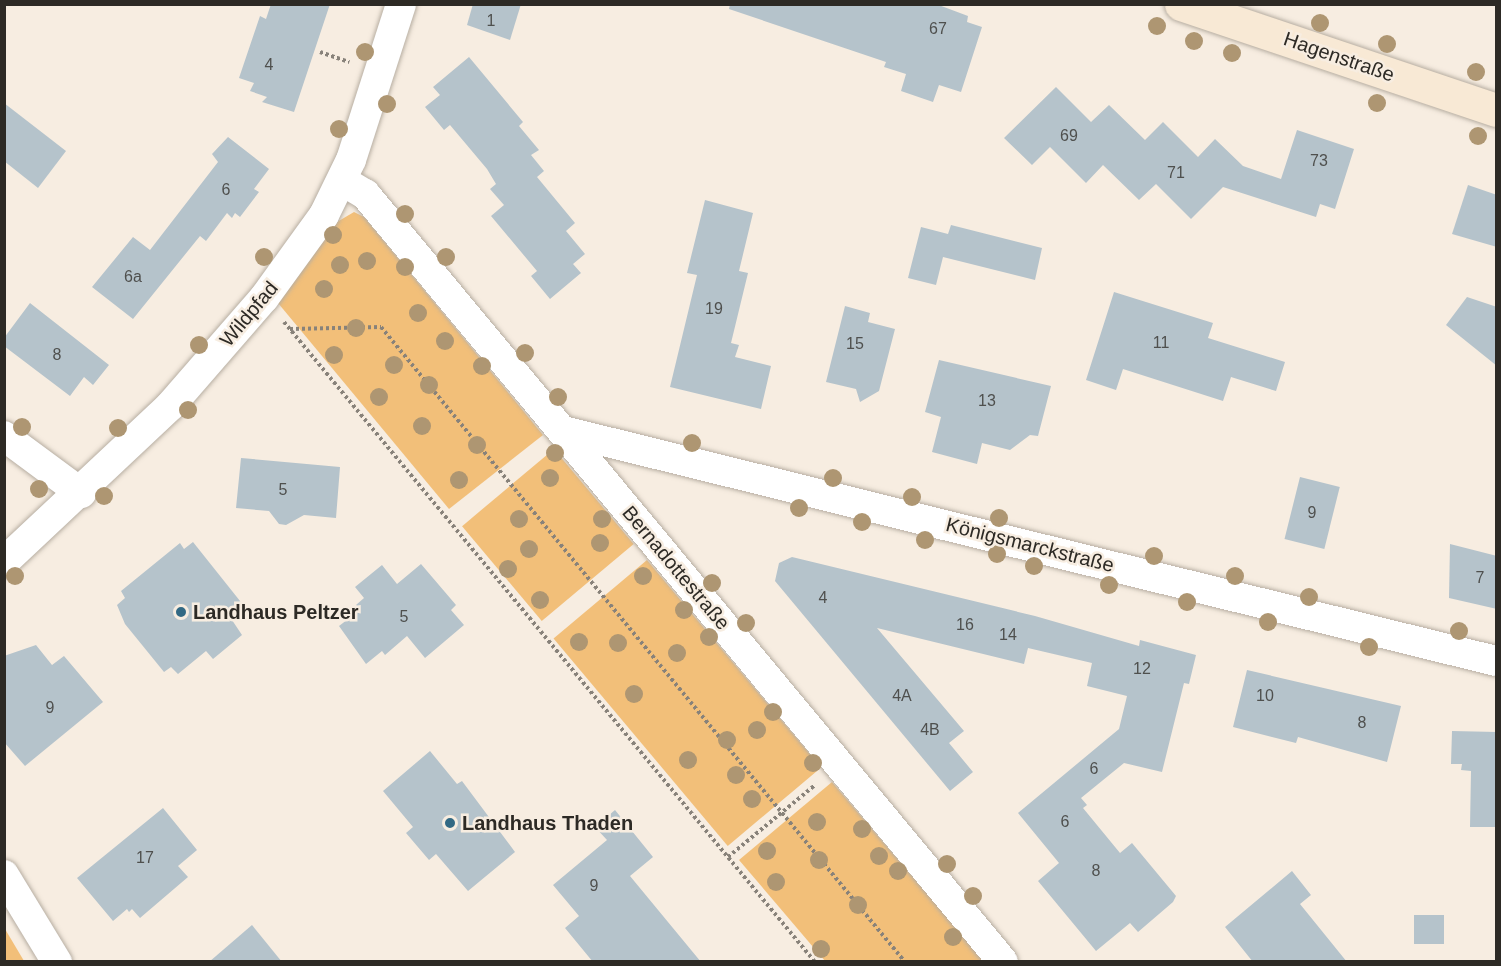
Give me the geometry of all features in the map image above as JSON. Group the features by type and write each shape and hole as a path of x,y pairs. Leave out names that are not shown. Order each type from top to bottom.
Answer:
{"main road":[{"name":"Hagenstraße","path":"1181,4 1497,110"}],"street":[{"name":"Wildpfad","path":"4,562 81,493 170,406 264,298 324,215 342,182 401,4"},
{"name":"Bernadottestraße","path":"342,182 365,194 1004,962"},
{"name":"Königsmarckstraße","path":"563,431 1497,661"},
{"path":"4,436 81,493"},
{"path":"4,875 57,962"}],"path":[{"path":"320,52 353,63"},
{"path":"278,315 815,962"},
{"path":"290,329 381,327 780,814 905,962"},
{"path":"728,857 840,764"}],"shaded area":[{"path":"354,212 364,217 543,435 449,509 278,303 337,222"},
{"path":"554,449 634,544 542,621 462,526"},
{"path":"647,560 821,768 728,846 554,638"},
{"path":"832,782 984,961 825,961 739,860"},
{"path":"5,929 24,961 5,961"}],"building":[{"path":"271,4 330,4 294,112 262,102 267,97 250,91 254,83 239,78 260,16 266,19"},
{"path":"473,4 521,4 510,40 467,25"},
{"path":"730,4 936,4 968,16 967,22 982,27 961,92 939,85 933,102 901,91 906,74 884,67 886,62 729,9"},
{"path":"469,57 523,122 519,126 539,150 531,155 544,171 537,177 575,223 566,231 585,254 573,264 581,273 550,299 531,276 537,271 491,216 504,205 490,189 496,184 487,169 450,125 444,130 425,107 440,95 433,87"},
{"path":"1056,87 1091,122 1109,105 1145,140 1163,122 1198,157 1215,139 1243,166 1281,179 1297,130 1354,149 1335,209 1320,204 1316,217 1223,187 1191,219 1156,184 1139,200 1103,165 1086,183 1050,147 1032,165 1004,138"},
{"path":"4,103 66,151 38,188 4,161"},
{"path":"228,137 269,169 254,189 259,192 240,217 235,213 232,218 227,213 206,241 200,236 133,319 92,287 133,237 150,250 218,162 212,154"},
{"path":"1468,185 1497,195 1497,247 1452,234"},
{"path":"705,200 753,213 739,271 748,273 731,343 739,345 735,357 771,366 761,409 670,387 697,275 687,273"},
{"path":"951,225 1042,248 1035,280 943,257 936,285 908,278 921,227 948,234"},
{"path":"1114,292 1213,323 1208,338 1285,362 1276,391 1231,377 1223,401 1123,369 1116,390 1086,380"},
{"path":"1467,297 1497,307 1497,366 1446,325"},
{"path":"30,303 109,365 93,385 84,377 70,396 4,346 4,338"},
{"path":"845,306 870,313 868,322 895,329 879,391 860,402 856,389 826,382"},
{"path":"939,360 1051,386 1038,436 1030,435 1010,450 982,443 977,464 932,452 941,417 925,412"},
{"path":"241,458 340,467 336,518 304,515 286,525 279,524 269,511 236,508"},
{"path":"1300,477 1340,487 1324,549 1285,539"},
{"name":"Landhaus Peltzer","path":"193,542 244,606 230,617 242,635 213,659 206,651 178,674 171,667 164,672 125,624 117,605 125,598 121,591 180,543 184,549"},
{"path":"1450,544 1497,556 1497,609 1449,598"},
{"path":"792,557 1035,616 1139,646 1140,640 1196,655 1189,684 1184,683 1162,772 1124,763 1081,798 1087,805 1083,808 1120,853 1132,843 1176,896 1173,902 1138,932 1130,923 1096,951 1038,881 1059,863 1018,813 1119,729 1127,696 1087,686 1092,663 1028,648 1024,664 877,628 964,731 949,743 973,772 950,791 775,581 779,563"},
{"path":"421,564 456,605 451,610 464,625 425,658 407,636 385,655 382,651 366,664 339,626 360,610 356,605 364,598 355,587 382,565 397,584"},
{"path":"36,645 52,665 64,656 103,702 25,766 4,742 4,656"},
{"path":"1247,670 1401,706 1387,762 1298,737 1296,743 1233,727"},
{"path":"1452,731 1497,732 1497,827 1470,827 1471,771 1461,770 1462,764 1451,764"},
{"name":"Landhaus Thaden","path":"430,751 457,784 462,781 515,852 468,891 436,854 429,860 406,833 413,827 383,791"},
{"path":"163,808 197,850 178,866 188,877 140,918 132,909 129,912 127,909 113,921 77,878"},
{"path":"615,810 653,857 630,876 701,962 593,962 565,928 579,916 553,885 607,840 595,827"},
{"path":"1292,871 1311,895 1300,904 1347,962 1253,962 1225,927"},
{"path":"1414,915 1444,915 1444,944 1414,944"},
{"path":"252,925 282,962 209,962"}],"place":[{"name":"Landhaus Peltzer","path":"181,612"},
{"name":"Landhaus Thaden","path":"450,823"}]}
